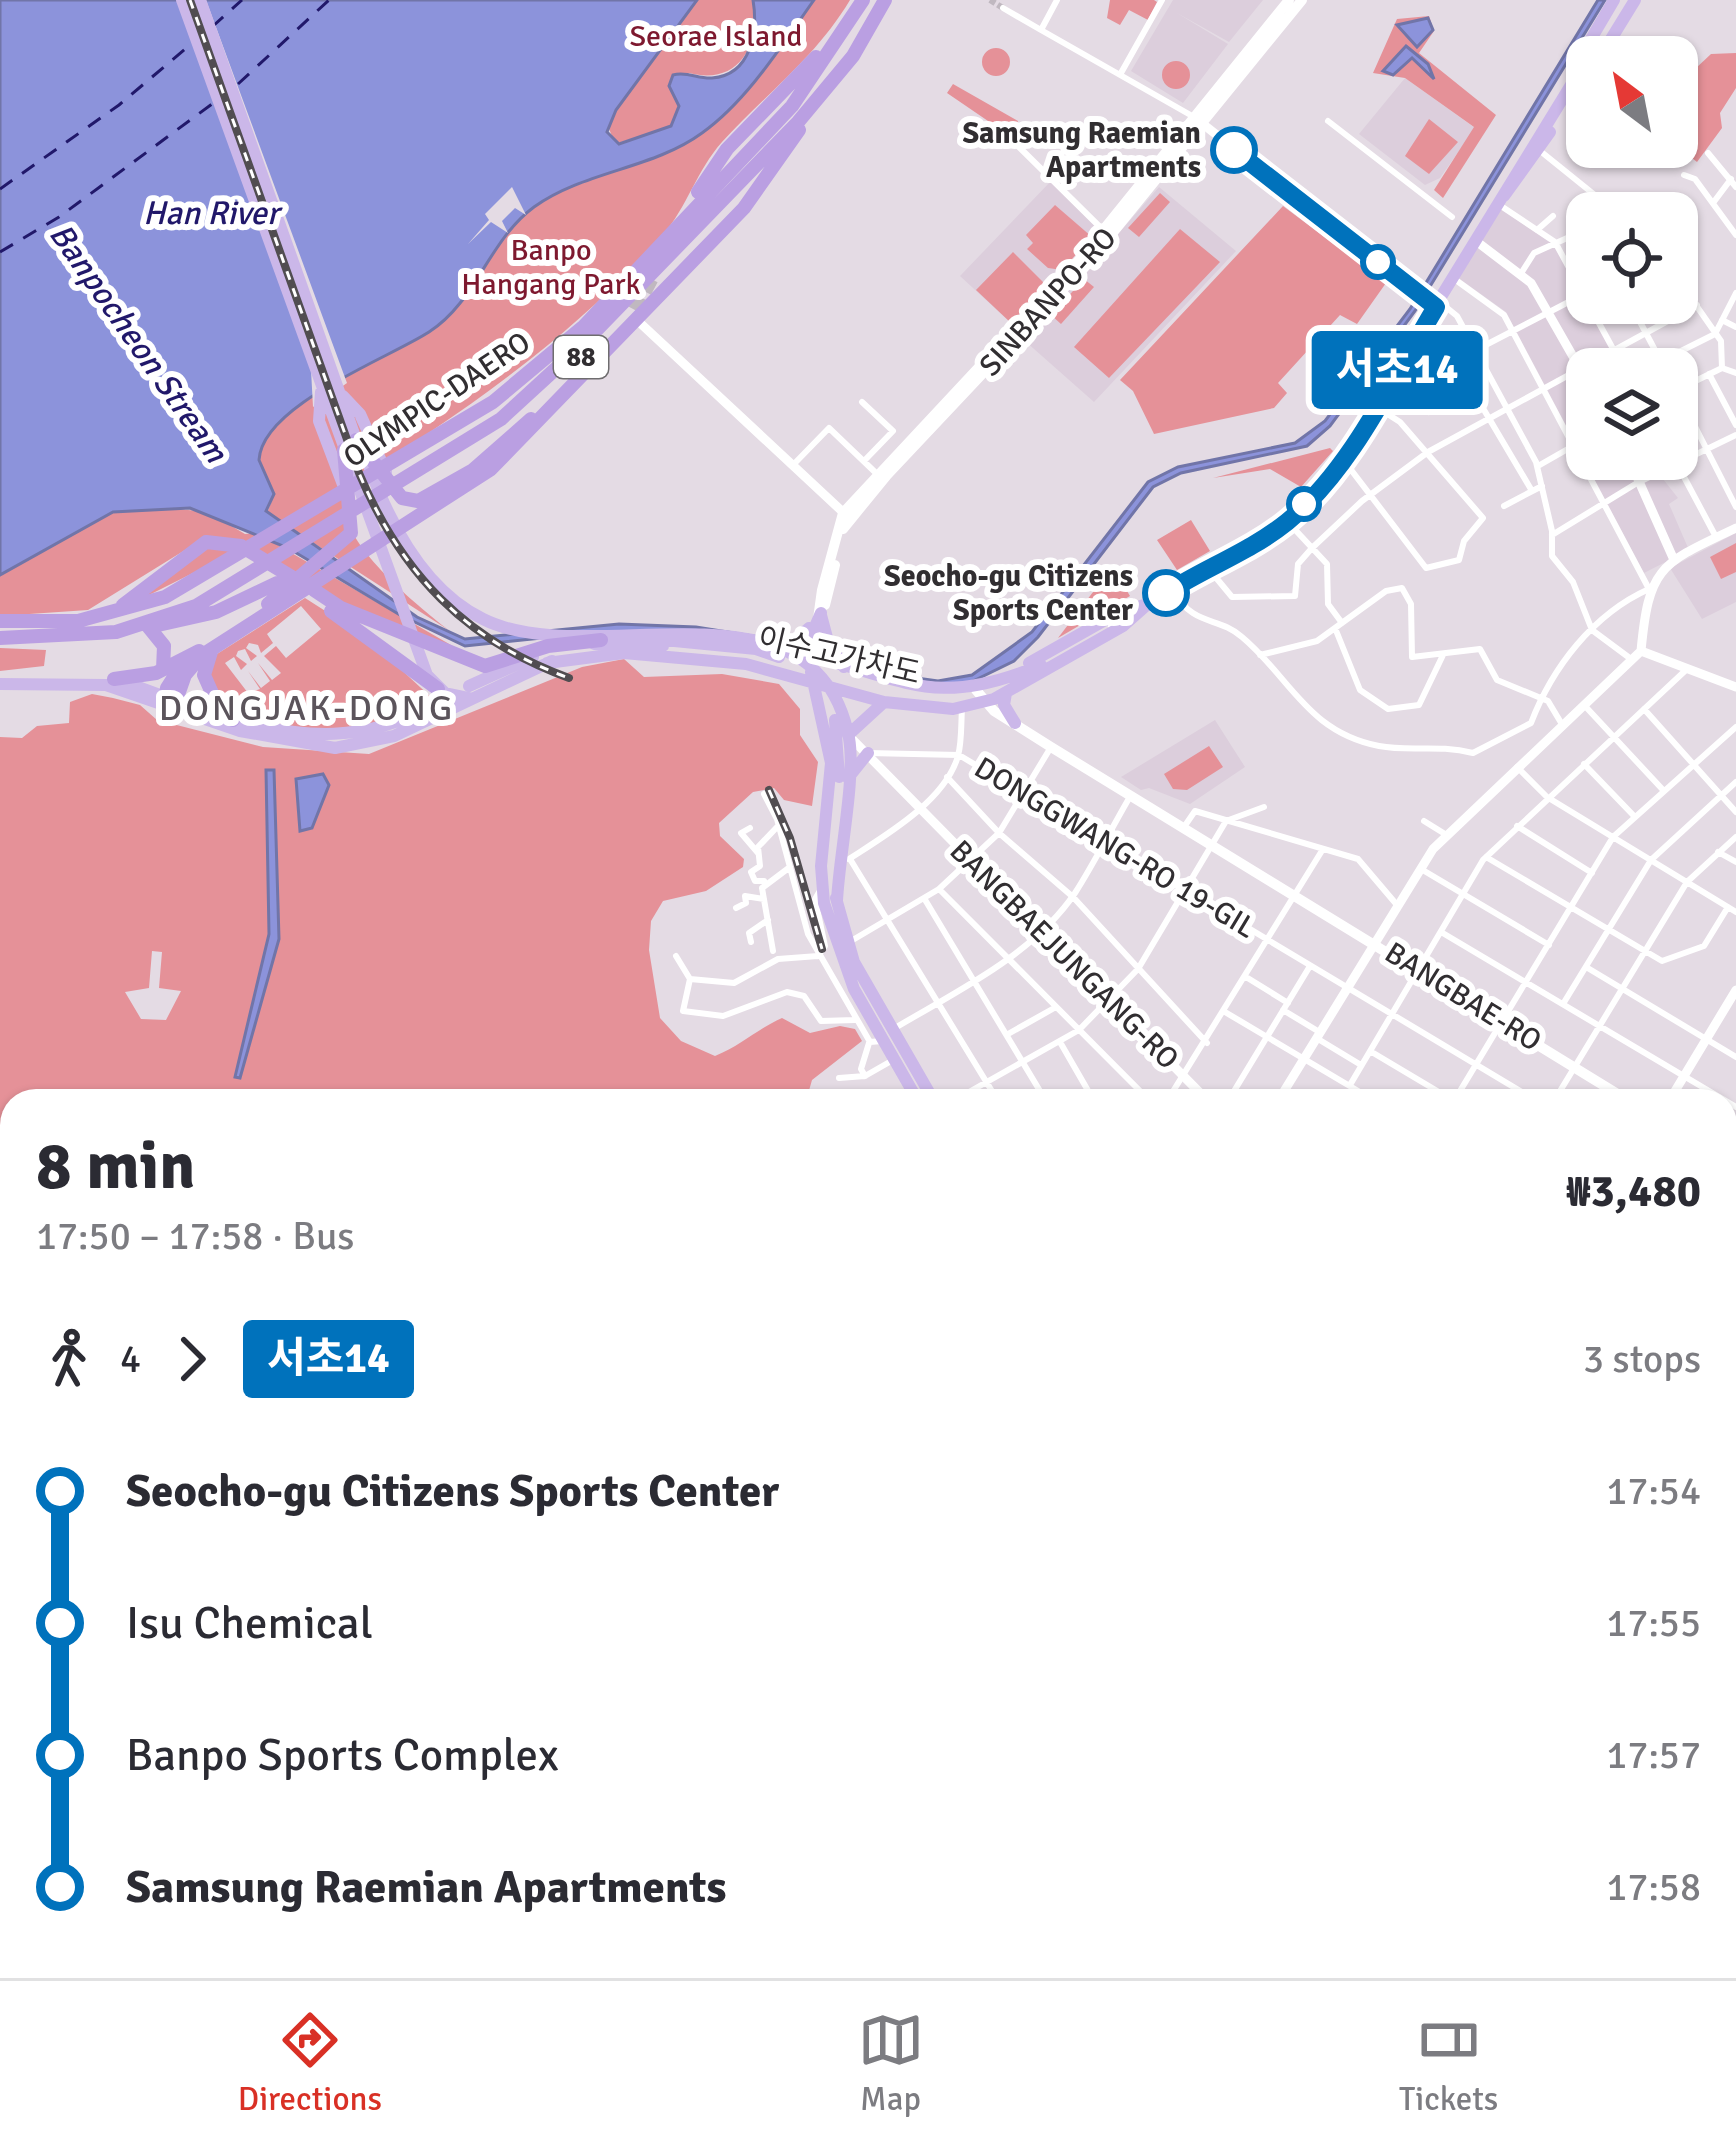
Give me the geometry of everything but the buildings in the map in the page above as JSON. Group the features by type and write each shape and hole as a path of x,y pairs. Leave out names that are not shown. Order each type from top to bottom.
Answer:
{"highway":[{"name":"OLYMPIC-DAERO","path":"78,621 165,597 493,402 557,351 792,106 863,0"},
{"name":"OLYMPIC-DAERO","path":"147,626 270,570 340,528 530,396 780,141 853,56 889,0"},
{"path":"698,192 727,149 841,33"},
{"path":"368,547 482,469 637,316 744,208 820,95"},
{"path":"114,679 186,659 491,470 637,316"},
{"path":"350,445 389,478 402,498 425,499 473,470 531,419"},
{"path":"169,703 185,675 213,648 305,583 351,532 344,488 350,445"},
{"path":"78,621 142,596 191,549 206,542 241,545 341,608 485,666 548,646 601,640"},
{"path":"147,626 178,625 277,583 305,583 438,696"},
{"name":"88","path":"0,621 78,621"},
{"path":"147,626 164,646 163,669"},
{"name":"88","path":"0,635 43,638 147,626"},
{"path":"213,648 204,675 216,702 233,720"},
{"path":"169,703 186,659"}],"main road":[{"path":"182,0 322,385 395,526 448,594 498,626 556,638 629,633 760,645 839,668 853,677 934,697 981,698 1012,682"},
{"path":"200,0 340,393 350,445 419,654 438,696"},
{"name":"SINBANPO-RO","path":"846,515 1097,252 1289,0"},
{"name":"SINBANPO-RO","path":"809,661 846,515 1104,231 1302,0"},
{"path":"1592,36 1614,0"},
{"path":"1606,36 1629,0"},
{"path":"760,645 809,661 884,702 919,709 962,708 1012,682 1114,615 1149,603 1287,521 1342,458 1433,302 1453,278 1566,97"},
{"path":"1501,200 1539,150 1566,99"},
{"path":"322,385 319,422 344,488"},
{"path":"340,393 359,414 389,478"},
{"path":"821,613 839,668"},
{"path":"821,613 809,661 831,763 829,895 841,961 911,1089"},
{"name":"이수고가차도","path":"547,663 615,648 743,658 926,702 993,692 1112,625"},
{"path":"629,633 677,638"},
{"path":"0,680 86,682 293,736 347,736 392,726 438,696 469,692 601,640 677,638"},
{"name":"이수고가차도","path":"677,638 773,647 934,691 991,684 1041,664"},
{"path":"0,680 50,673 114,679 270,739 334,748 394,736 530,658 639,644 809,661"},
{"path":"760,645 804,673 829,705 838,731 829,895 882,1038 924,1089"},
{"path":"578,652 746,664 809,661"},
{"path":"809,661 841,713 848,735 844,860 829,895"},
{"path":"746,664 796,682 819,720"},
{"path":"1012,682 1004,705 1015,723"},
{"name":"BANGBAE-RO","path":"981,698 1051,747 1610,1089"},
{"path":"848,735 884,702"},
{"path":"819,720 829,712 841,713"},
{"path":"847,778 868,753"}],"street":[{"path":"1041,30 1057,0"},
{"path":"1120,73 1162,0"},
{"path":"1003,8 1198,120 1407,284 1457,316 1538,466 1552,556 1573,582 1592,630 1631,659"},
{"path":"1328,121 1452,217"},
{"path":"1019,147 1104,231"},
{"path":"1539,150 1591,192"},
{"path":"1708,153 1733,183 1713,203"},
{"path":"1684,175 1695,179 1736,235"},
{"path":"1501,200 1555,242 1566,262"},
{"path":"1537,230 1553,216"},
{"path":"1520,275 1534,253 1566,238"},
{"path":"1476,241 1520,275 1568,348"},
{"path":"1453,278 1504,315 1566,430"},
{"path":"1692,348 1715,334 1736,293"},
{"path":"1476,350 1566,306"},
{"path":"1698,307 1721,341 1722,368"},
{"path":"637,316 790,468 846,515"},
{"path":"1722,320 1736,328"},
{"path":"1642,324 1654,348"},
{"path":"1618,348 1663,324"},
{"path":"1698,380 1722,368 1736,373"},
{"path":"1709,374 1736,425"},
{"path":"1208,568 1232,597 1294,596 1298,564 1372,494 1428,452 1566,376"},
{"path":"1430,412 1463,392 1474,393 1532,491"},
{"path":"862,402 892,431 864,461"},
{"path":"1342,458 1426,568 1459,560 1464,541 1483,518 1400,422 1376,406"},
{"path":"790,468 829,428 878,475"},
{"path":"1698,432 1736,507"},
{"path":"1698,453 1736,435"},
{"path":"1538,466 1566,450"},
{"path":"1287,1089 1445,834 1641,651 1648,589 1592,480"},
{"path":"1685,480 1716,537"},
{"path":"1552,536 1640,481 1674,560"},
{"path":"1504,506 1542,486"},
{"path":"1287,521 1327,564 1328,604 1360,690 1388,709 1419,705 1443,654"},
{"path":"1172,589 1183,608 1210,625 1238,632 1313,714 1374,745 1437,744 1473,753 1531,722 1551,673 1592,630 1648,589 1674,560 1736,528"},
{"path":"1260,655 1316,641 1386,591 1402,588 1411,604 1409,653 1417,658 1480,649 1497,680 1548,701 1563,726"},
{"path":"1112,625 1149,603"},
{"path":"1622,673 1645,613"},
{"path":"1641,651 1736,687"},
{"path":"1350,1085 1486,856 1687,669"},
{"path":"1585,706 1664,791"},
{"path":"962,708 958,755 947,777 920,808 844,860 991,1089"},
{"path":"1644,709 1736,812"},
{"path":"1461,1089 1613,837 1736,727"},
{"name":"BANGBAEJUNGANG-RO","path":"848,735 1197,1089"},
{"path":"848,943 939,889 999,833 1051,747"},
{"name":"DONGGWANG-RO 19-GIL","path":"868,753 958,755 1517,1089"},
{"path":"1584,764 1635,818"},
{"path":"1486,856 1662,962 1703,946 1732,910 1547,797 1517,767"},
{"path":"947,777 999,833 1073,897 1207,1043"},
{"path":"1564,1004 1651,860 1736,782"},
{"path":"764,794 818,956 855,1020 882,1038"},
{"path":"865,1076 862,1069 882,1038 1010,959 1073,897 1131,795"},
{"path":"974,1089 1079,1030 1110,1000 1138,969 1226,820 1264,807"},
{"path":"1184,827 1195,811 1358,859 1400,908"},
{"path":"1424,820 1445,834"},
{"path":"758,853 778,826"},
{"path":"1516,826 1592,874"},
{"path":"750,828 741,833 758,853 760,866 751,872 754,881 768,880"},
{"path":"1561,1089 1687,882 1736,837"},
{"path":"1177,1089 1323,849"},
{"path":"1718,852 1736,862"},
{"path":"773,950 762,888 790,868"},
{"path":"1421,869 1549,945"},
{"path":"939,889 1136,1089"},
{"path":"818,956 825,946 815,899 829,895"},
{"path":"736,908 746,903 745,896 764,899"},
{"path":"924,898 1039,1089"},
{"path":"751,942 749,933 768,920"},
{"path":"1441,932 1706,1089"},
{"path":"676,956 690,979 683,1011 742,1013 787,992 804,996 821,1022 855,1020"},
{"path":"690,979 734,983 778,959 818,956"},
{"path":"1235,1089 1311,965"},
{"path":"1586,967 1736,1058"},
{"name":"DONGGWANG-RO 19-GIL","path":"1246,977 1362,1065"},
{"path":"1676,1089 1732,1004 1736,990"},
{"path":"1008,1034 1056,1007"},
{"path":"1225,1012 1356,1089"},
{"path":"1060,1042 1087,1089"},
{"path":"1370,1051 1434,1089"},
{"path":"839,1078 865,1076 893,1060"}],"shaded area":[{"path":"1173,0 1263,0 1229,42 1177,13 1228,44 1183,103 1131,71"},
{"path":"1405,78 1475,128 1440,178 1425,185 1359,134"},
{"path":"1051,181 1100,228 1011,323 960,276"},
{"path":"1159,187 1236,251 1094,402 1025,341"},
{"path":"1501,209 1554,245 1566,267 1566,324 1597,324 1610,348 1566,348 1566,425 1506,312 1457,277"},
{"path":"1595,480 1664,480 1678,498 1669,504 1689,550 1644,573"},
{"path":"1736,533 1736,602 1702,619 1670,568"},
{"path":"1215,720 1245,767 1190,804 1149,788 1141,790 1121,777"}],"green space":[{"name":"Seorae Island","path":"697,0 753,0 753,32 743,58 721,73 689,73 672,93 679,106 671,126 615,144 608,126 616,110"},
{"name":"Banpo Hangang Park","path":"814,0 850,0 806,57 722,142 671,224 628,272 515,371 349,485 346,515 361,546 389,579 450,631 267,513 274,495 259,460 265,440 281,421 303,402 445,319 505,237 534,207 574,185 662,155 702,133 749,89"},
{"path":"1110,0 1157,2 1148,20 1129,10 1120,25 1107,18"},
{"path":"1429,16 1434,31 1419,53 1496,115 1443,198 1434,190 1474,127 1405,78 1373,73 1397,19"},
{"path":"996,48 1006,52 1010,62 1006,72 996,76 986,72 982,62 986,52"},
{"path":"1736,53 1736,88 1720,113 1722,128 1698,161 1698,66 1711,54"},
{"path":"1176,61 1186,65 1190,75 1186,85 1176,89 1166,85 1162,75 1166,65"},
{"path":"953,84 1018,121 1010,136 947,93"},
{"path":"1429,119 1458,142 1429,174 1405,156"},
{"path":"1160,193 1170,202 1139,237 1128,228"},
{"path":"1055,205 1092,237 1062,270 1048,268 1027,249 1033,243 1026,235"},
{"path":"1283,206 1386,283 1357,324 1340,315 1278,383 1287,393 1274,408 1154,434 1133,391 1120,380"},
{"path":"1180,229 1220,262 1109,378 1074,347"},
{"path":"1013,252 1047,286 1011,323 976,290"},
{"path":"1084,279 1094,287 1061,324 1051,315"},
{"path":"1333,451 1301,487 1270,469 1213,478"},
{"path":"148,506 208,512 245,534 257,533 463,652 345,606 246,545 198,542 88,610 0,616 0,575 113,512"},
{"path":"1191,520 1210,551 1177,570 1157,540"},
{"path":"1736,543 1736,572 1721,579 1710,557"},
{"path":"212,545 237,551 131,604"},
{"path":"1114,569 1130,596 1058,638 1109,571"},
{"path":"305,598 366,637 434,700 376,729 291,728 225,702 209,675 217,654","holes":["301,606 321,629 286,658 276,646 264,656 281,673 272,680 258,663 270,681 261,688 248,671 260,689 248,693 225,663 234,657 241,670 247,664 236,656 238,651 245,649 251,661 257,656 246,648 249,643 258,645 261,653 273,643 267,634"]},
{"path":"0,648 46,650 44,666 0,671"},
{"path":"624,659 644,677 722,674 779,684 800,709 800,735 818,762 812,806 784,800 774,788 753,792 719,823 720,836 744,859 743,867 706,891 663,901 651,921 649,950 660,1018 681,1041 715,1056 782,1018 810,1033 840,1026 855,1029 862,1041 812,1080 809,1089 0,1089 0,737 22,738 37,726 69,723 70,702 92,694 140,705 157,720 263,747 369,754 582,667","holes":["152,951 162,952 159,988 181,991 166,1020 141,1019 125,992 149,988"]},
{"path":"1209,746 1223,767 1187,790 1173,789 1164,774"}],"water":[{"name":"Han River","path":"0,0 697,0 616,110 607,132 619,144 671,126 679,106 669,86 673,75 712,78 736,69 753,37 753,0 814,0 749,89 702,133 662,155 574,185 534,207 505,237 445,319 303,402 281,421 265,440 259,460 274,494 266,511 417,617 465,639 619,624 696,627 772,639 902,676 938,681 972,675 1032,632 1148,482 1178,467 1295,443 1325,421 1410,309 1566,53 1566,64 1415,311 1330,426 1307,446 1181,473 1153,487 1038,637 1014,661 969,683 925,686 772,646 561,636 465,646 400,615 288,548 190,508 113,512 0,575"},
{"name":"Han River","path":"1598,0 1605,0 1583,36 1576,36"},
{"path":"1428,18 1433,30 1417,47 1397,25"},
{"path":"1406,46 1428,64 1434,79 1412,58 1393,75 1383,71"},
{"path":"266,770 274,770 279,939 240,1078 235,1077 269,934"},
{"path":"323,774 329,785 312,828 300,831 296,779"}],"pier":[{"path":"177,0 206,0 347,383 313,407 311,370"},
{"path":"512,187 526,215 515,208 502,221 508,233 491,222 468,244 489,220 485,214"}],"ferry route":[{"path":"212,27 242,0"},
{"path":"238,84 329,0"},
{"path":"0,189 119,105 191,44"},
{"path":"0,252 59,217 216,101"}],"tunnel":[{"path":"990,0 1003,8"},
{"path":"635,310 653,276"}],"railway":[{"path":"190,0 359,473 376,509 417,572 468,623 532,663 569,678"},
{"path":"769,790 790,838 822,949"}],"bus line":[{"name":"서초14","path":"1166,593 1264,537 1301,507 1353,444 1436,307 1234,150"}],"place":[{"name":"Samsung Raemian Apartments","path":"1234,150"},
{"name":"Seocho-gu Citizens Sports Center","path":"1166,593"}],"district":[{"name":"DONGJAK-DONG","path":"307,708"}],"water label":[{"name":"Banpocheon Stream","path":"138,343"}]}
